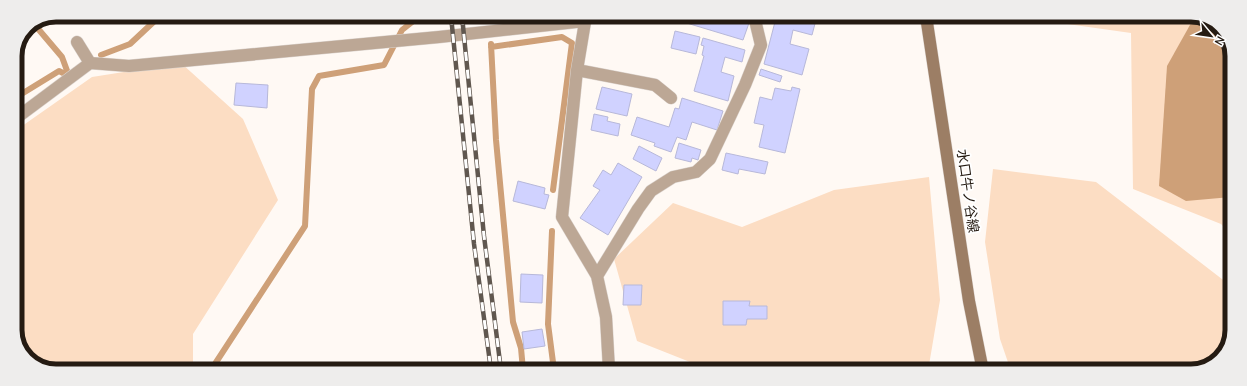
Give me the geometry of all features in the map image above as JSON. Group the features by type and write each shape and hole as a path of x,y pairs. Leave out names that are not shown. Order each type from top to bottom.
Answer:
{"main road":[{"name":"水口牛ノ谷線","path":"927,22 969,301 982,364"}],"street":[{"path":"22,114 90,63 129,66 431,38 554,22"},
{"path":"584,22 577,70 562,217 597,276 606,317 609,364"},
{"path":"597,276 638,209 651,191 674,177 696,172 710,159 742,92 761,46 755,22"},
{"path":"77,42 90,63"},
{"path":"577,70 656,85 671,98"}],"shaded area":[{"path":"1053,22 1191,22 1200,23 1213,30 1218,35 1225,54 1225,228 1221,224 1133,189 1131,33"},
{"path":"1192,22 1200,23 1213,30 1218,35 1225,54 1225,198 1186,201 1159,186 1167,66"},
{"path":"181,63 243,119 278,200 193,334 193,364 47,363 32,354 24,341 22,332 22,126 92,77"},
{"path":"993,169 1096,182 1225,281 1224,339 1217,352 1212,357 1195,364 1009,364 1000,339 985,242"},
{"path":"929,177 940,300 929,364 693,364 637,341 614,259 673,203 742,227 834,190"}],"building":[{"path":"683,22 749,23 743,40"},
{"path":"775,22 815,22 812,35 793,30 790,44 809,49 802,75 764,64"},
{"path":"675,31 700,37 696,54 671,48"},
{"path":"703,38 745,50 742,62 725,57 721,72 734,76 728,101 694,91 704,56 702,55 704,46 701,45"},
{"path":"761,69 782,76 780,82 759,75"},
{"path":"236,83 268,85 267,108 234,105"},
{"path":"602,87 632,94 627,116 596,109"},
{"path":"792,87 800,89 785,153 759,147 764,125 754,123 760,97 772,100 775,88 791,91"},
{"path":"682,98 723,111 717,130 692,122 686,140 677,137 671,152 654,146 655,143 631,135 637,117 669,127 675,108 679,109"},
{"path":"594,114 608,117 607,121 620,124 618,136 591,130"},
{"path":"679,143 701,150 698,160 692,158 691,162 675,158"},
{"path":"639,146 662,158 656,171 633,159"},
{"path":"726,153 768,162 765,174 739,169 738,174 722,170"},
{"path":"618,163 642,177 608,235 580,218 600,190 593,186 603,170 611,175"},
{"path":"518,181 545,188 544,194 549,195 545,209 513,201"},
{"path":"521,274 543,275 542,303 520,302"},
{"path":"624,285 642,285 641,305 623,305"},
{"path":"723,301 750,301 749,306 767,306 767,319 747,319 746,325 723,325"},
{"path":"542,329 545,346 524,349 522,332"}],"waterway":[{"path":"101,55 130,44 154,22"},
{"path":"215,364 305,226 312,89 319,76 384,65 402,30 412,22"},
{"path":"22,94 59,71 69,76 62,57 37,28"},
{"path":"491,47 562,37 572,43 553,190"},
{"path":"491,44 496,140 513,322 521,348 522,364"},
{"path":"552,231 548,324 553,364"}],"railway":[{"path":"452,22 474,244 490,364"},
{"path":"463,22 484,236 500,364"}]}
